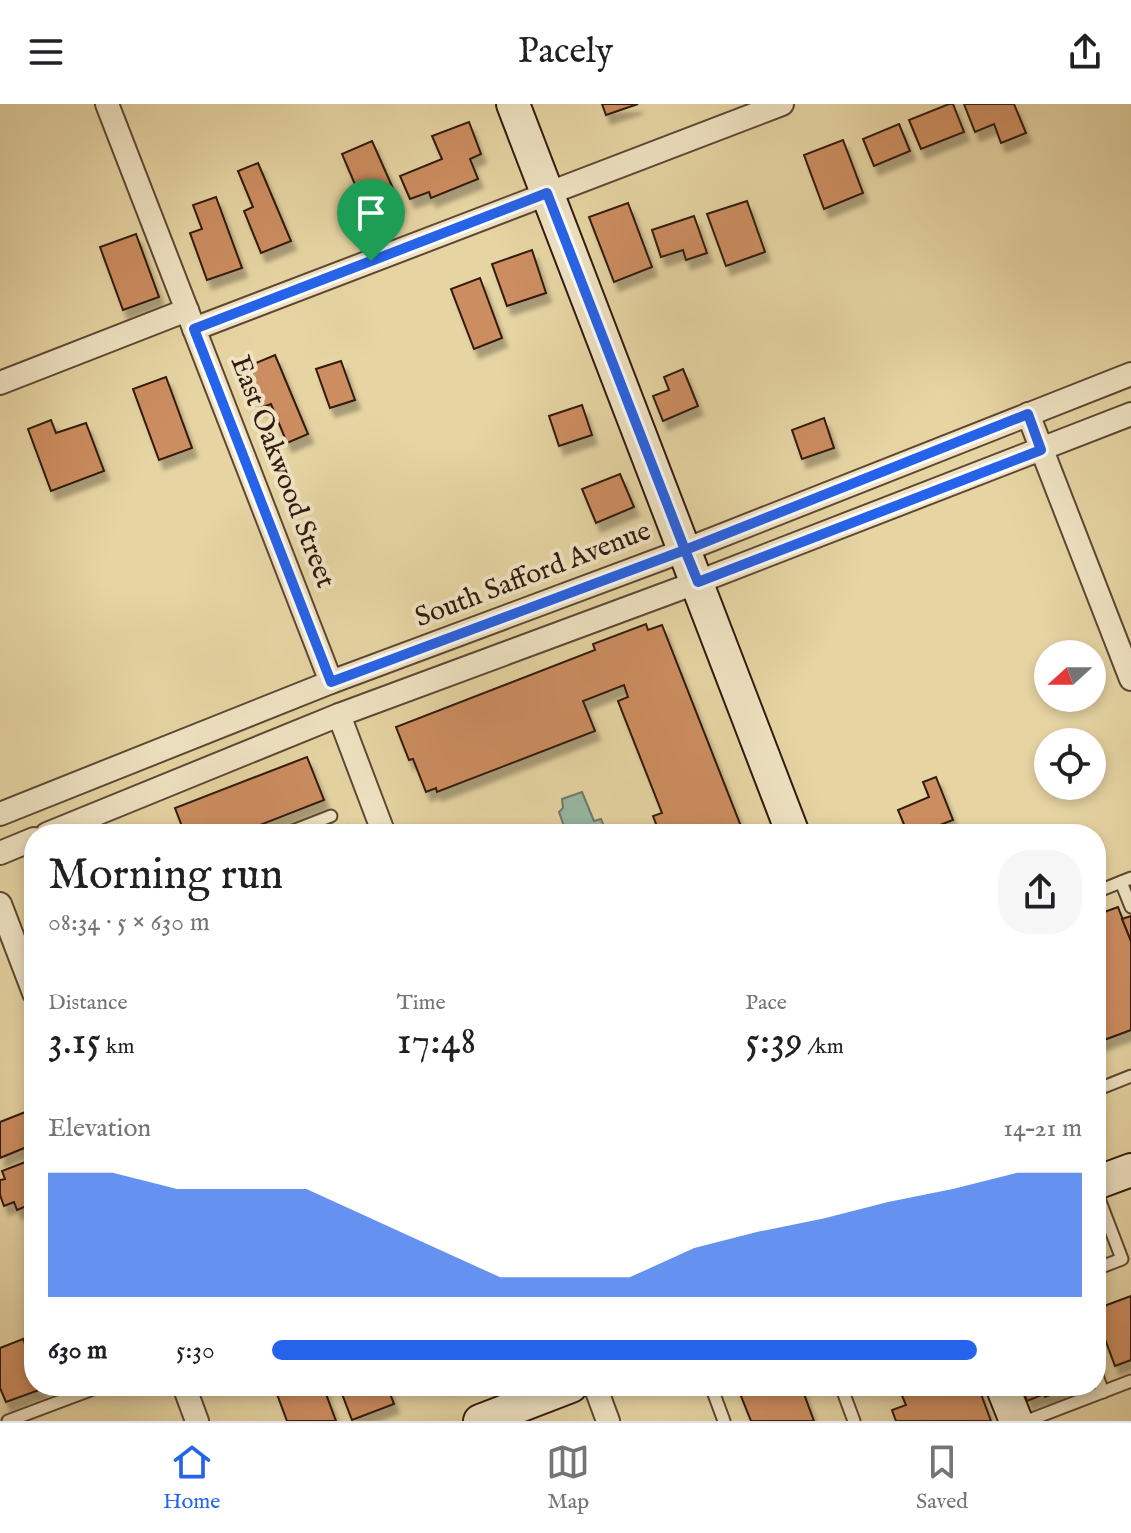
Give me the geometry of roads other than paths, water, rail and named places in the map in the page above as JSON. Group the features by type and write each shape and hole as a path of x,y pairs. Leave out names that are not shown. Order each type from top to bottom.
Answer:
{"street":[{"name":"East Oakwood Street","path":"107,104 331,682"},
{"path":"513,104 789,824"},
{"path":"0,383 190,320 547,193 782,104"},
{"name":"South Safford Avenue","path":"0,814 331,682 685,550 1131,374"},
{"path":"1028,414 1131,679"},
{"path":"72,824 339,715 698,582 1131,414"},
{"path":"339,715 380,824"},
{"path":"0,853 24,843"},
{"path":"0,904 24,967"},
{"path":"1106,1179 1131,1170"},
{"path":"188,1396 197,1421"},
{"path":"599,1396 608,1421"},
{"path":"1006,1396 1016,1421"},
{"path":"480,1421 506,1398"}],"lane":[{"path":"311,824 331,816"},
{"path":"1106,888 1126,880 1131,907"},
{"path":"1106,1086 1131,1076"},
{"path":"1106,1217 1122,1259 1106,1265"},
{"path":"1106,1391 1131,1381"},
{"path":"8,1421 74,1396"},
{"path":"715,1396 724,1421"},
{"path":"845,1396 854,1421"},
{"path":"1027,1421 1093,1396"}]}
